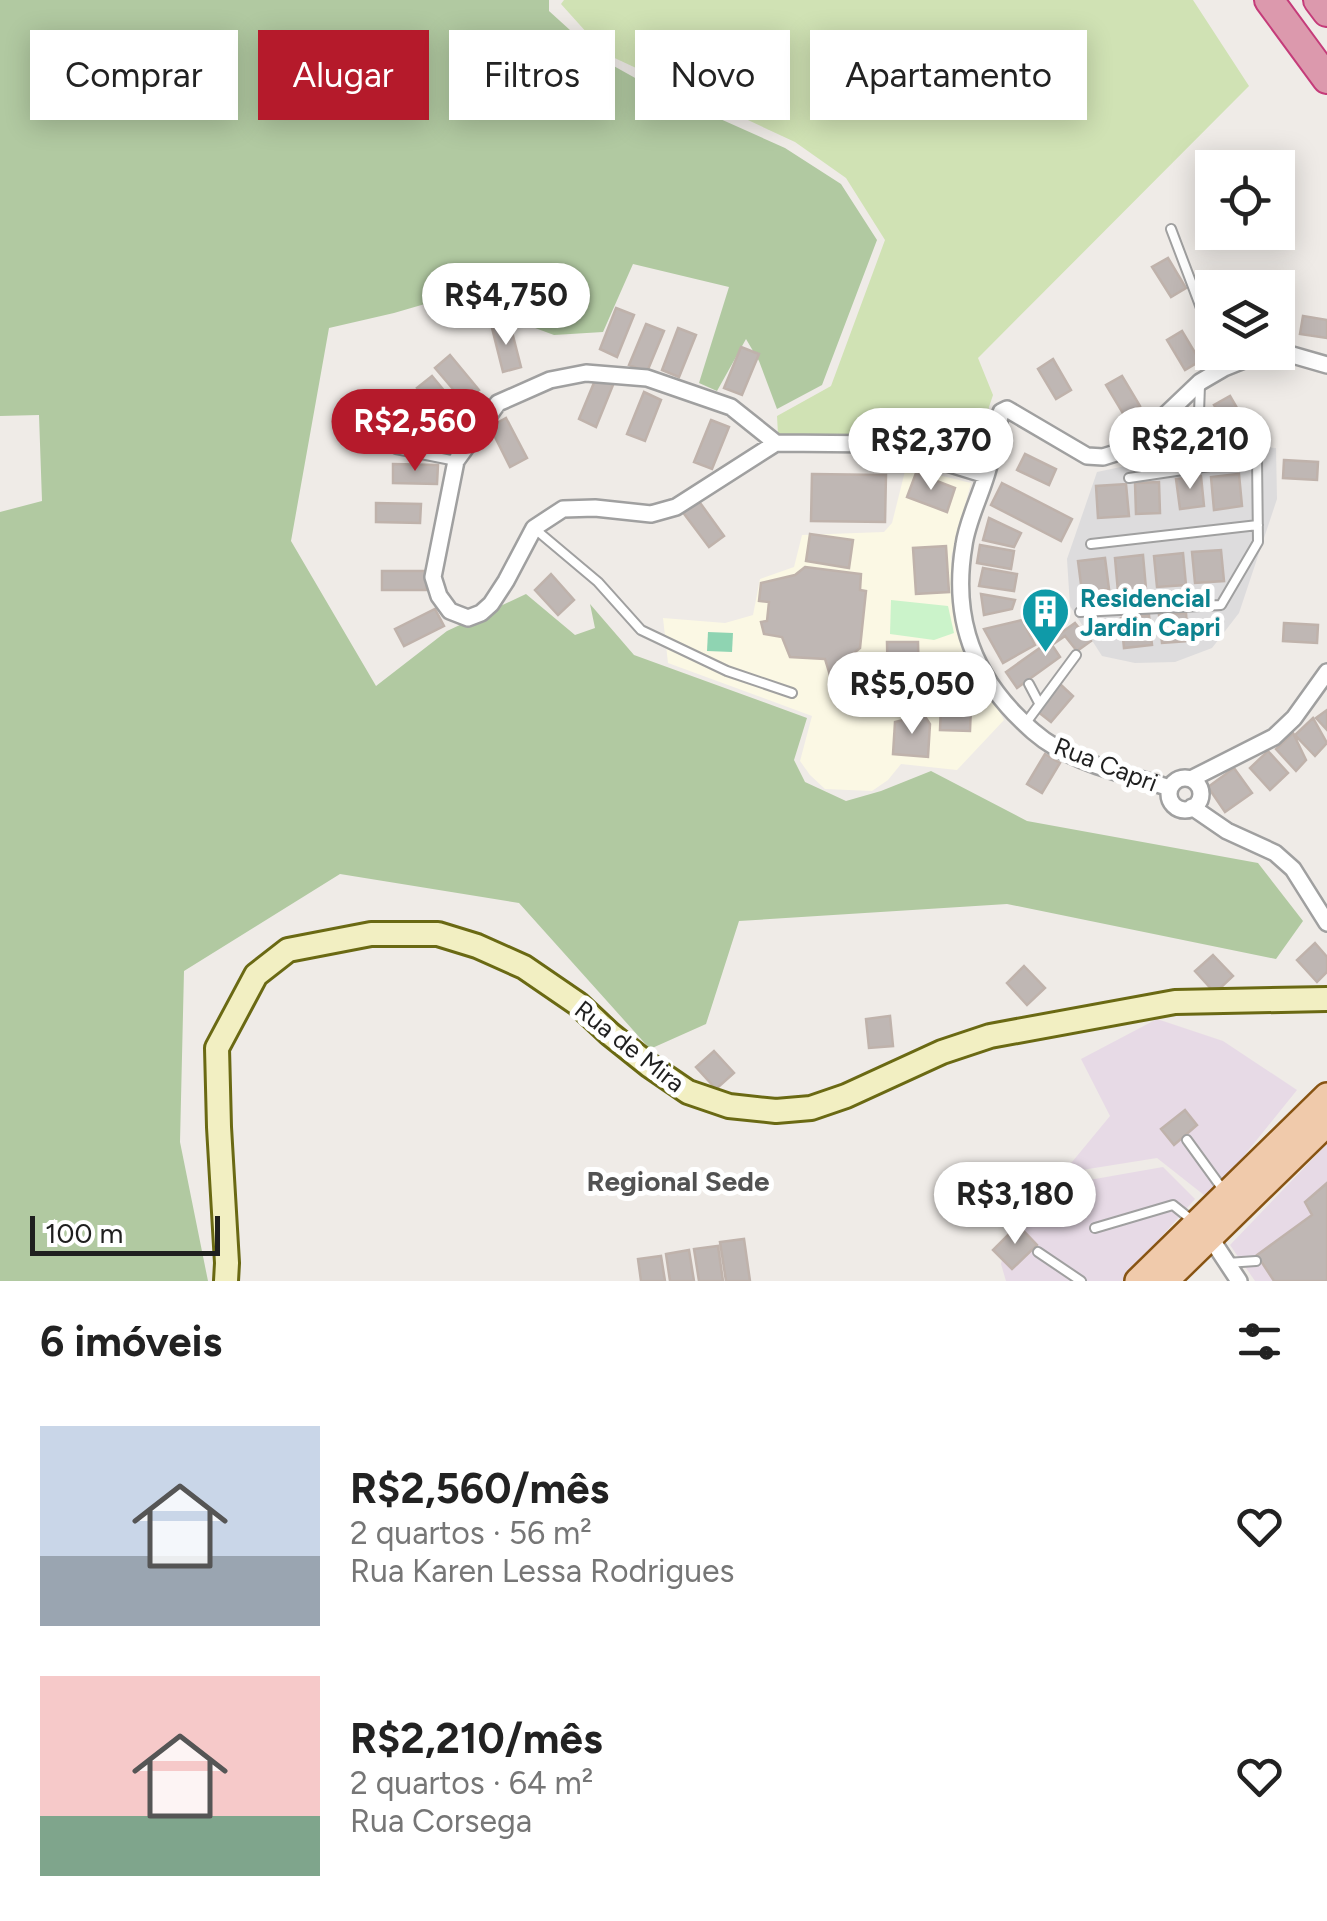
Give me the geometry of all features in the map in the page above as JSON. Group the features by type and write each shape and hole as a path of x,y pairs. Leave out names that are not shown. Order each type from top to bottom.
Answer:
{"highway":[{"path":"1269,0 1327,78"},
{"path":"1318,0 1327,12"}],"main road":[{"path":"1165,1281 1227,1194 1327,1096"},
{"path":"1138,1281 1327,1123"}],"street":[{"path":"1295,356 1327,365"},
{"path":"1156,423 1212,370"},
{"path":"776,443 731,407 647,378 586,373 550,380 498,403 456,461 433,577 439,596 450,612 468,618 481,613 506,581 534,528 563,509 651,514 676,507 776,443 885,444 986,475"},
{"name":"Rua Capri","path":"1156,423 1138,441 1119,452 1087,456 1008,409 1001,412 986,475 964,539 960,569 962,617 980,667 996,694 1052,746 1170,788"},
{"path":"1191,779 1274,736 1294,718 1327,672"},
{"name":"Rua Capri","path":"1182,778 1191,779 1200,794 1197,804 1181,809 1172,803 1170,788 1182,778"},
{"name":"Rua Capri","path":"1192,808 1226,831 1275,854 1293,869 1327,923"},
{"name":"Rua de Mira","path":"226,1281 217,1048 256,975 288,950 371,934 438,934 477,946 524,967 578,1004 637,1056 688,1092 729,1106 776,1111 811,1108 846,1096 942,1052 990,1036 1175,1002 1327,998"},
{"path":"1203,1230 1240,1281"}],"lane":[{"path":"1171,229 1195,292"},
{"path":"1200,382 1199,413 1205,435 1224,464"},
{"path":"1156,423 1205,435"},
{"path":"379,427 383,443 396,449 456,461"},
{"path":"1080,612 1221,605 1258,542 1257,459 1129,478"},
{"path":"1091,544 1258,525"},
{"path":"534,528 598,582 641,630 727,671 792,692"},
{"path":"1025,724 1076,655"},
{"path":"1048,670 1056,680"},
{"path":"1029,684 1040,703"},
{"path":"1187,1140 1227,1194"},
{"path":"1094,1228 1174,1205 1203,1230"},
{"path":"1038,1252 1081,1281"},
{"path":"1227,1263 1256,1261"}],"shaded area":[{"path":"1159,440 1276,448 1277,499 1239,613 1212,648 1175,662 1135,663 1102,656 1070,606 1067,559 1097,472 1130,465"},
{"path":"906,467 971,483 951,557 954,602 966,653 1004,720 957,770 901,764 872,791 825,789 800,761 812,716 668,663 663,618 725,623 753,615 760,579 794,567 802,535 884,532 892,523"},
{"path":"1157,1019 1223,1041 1297,1090 1209,1199 1157,1158 1063,1173 1110,1116 1081,1059"},
{"path":"1327,1144 1327,1281 1255,1281 1230,1245"},
{"path":"1163,1167 1195,1199 1122,1281 1006,1281 1001,1264 1009,1228 1048,1181 1072,1183"}],"green space":[{"path":"0,0 549,0 549,11 570,30 449,30 449,120 615,120 615,67 635,78 635,120 722,120 785,148 841,184 877,240 822,385 777,409 746,339 717,391 699,383 729,287 633,264 603,332 554,335 519,322 466,292 329,328 291,541 376,686 447,631 526,594 575,635 595,628 590,604 634,655 807,718 794,760 805,782 846,801 931,771 1027,821 1258,863 1303,921 1276,959 1007,904 739,921 706,1024 650,1049 519,903 340,874 184,971 180,1142 208,1281 0,1281 0,512 42,501 39,415 0,416"},
{"path":"564,0 1193,0 1249,86 978,358 993,395 973,455 778,434 777,416 831,386 885,240 846,178 795,142 748,120 790,120 790,30 635,30 635,68 615,58 615,30 584,30 561,4"},
{"path":"891,600 948,606 954,633 934,640 890,634"},
{"path":"708,632 733,633 732,652 707,651"}],"building":[{"path":"1168,258 1186,288 1171,297 1152,267"},
{"path":"616,308 634,315 617,357 600,349"},
{"path":"1303,316 1327,320 1327,338 1300,334"},
{"path":"510,324 521,367 503,372 492,328"},
{"path":"646,324 664,331 647,372 629,365"},
{"path":"678,328 696,335 679,377 662,370"},
{"path":"1182,331 1195,353 1195,364 1185,370 1167,340"},
{"path":"741,347 759,354 742,395 724,388"},
{"path":"450,355 479,390 464,402 435,368"},
{"path":"1053,359 1071,390 1056,399 1038,369"},
{"path":"432,376 461,411 446,423 417,388"},
{"path":"1122,376 1140,406 1124,415 1106,385"},
{"path":"596,378 613,385 596,427 579,419"},
{"path":"644,392 661,400 645,441 627,434"},
{"path":"1230,396 1247,425 1232,435 1214,405"},
{"path":"403,416 445,432 439,450 397,434"},
{"path":"506,418 527,458 510,467 490,427"},
{"path":"711,420 729,427 712,469 694,462"},
{"path":"1025,454 1056,469 1049,485 1017,470"},
{"path":"1284,460 1318,462 1317,480 1283,478"},
{"path":"393,464 438,465 437,484 393,483"},
{"path":"916,473 955,488 947,512 907,497"},
{"path":"812,474 886,475 885,522 811,521"},
{"path":"1239,474 1242,506 1214,510 1211,477"},
{"path":"1201,476 1204,506 1180,509 1176,479"},
{"path":"1159,482 1160,513 1136,514 1135,483"},
{"path":"1002,483 1072,519 1061,541 991,505"},
{"path":"1126,484 1129,516 1098,518 1096,486"},
{"path":"698,500 724,536 709,547 682,511"},
{"path":"376,503 421,504 420,523 376,522"},
{"path":"989,518 1021,533 1014,547 983,540"},
{"path":"810,534 853,540 849,568 806,561"},
{"path":"980,545 1014,551 1011,569 977,563"},
{"path":"946,546 949,592 916,594 913,548"},
{"path":"1221,550 1224,581 1195,583 1192,552"},
{"path":"1183,553 1186,585 1157,587 1154,556"},
{"path":"1143,555 1146,589 1118,592 1115,558"},
{"path":"1105,558 1109,589 1082,592 1078,561"},
{"path":"805,567 861,574 860,590 866,591 860,648 850,656 860,688 836,695 825,659 790,657 782,637 764,634 761,622 767,621 769,602 759,601 761,583 795,575"},
{"path":"983,568 1017,574 1014,591 979,586"},
{"path":"382,571 427,571 426,590 382,590"},
{"path":"551,574 574,600 558,615 535,590"},
{"path":"981,594 1015,600 1012,609 984,615"},
{"path":"435,609 444,626 404,646 395,629"},
{"path":"1186,613 1188,641 1162,643 1159,615"},
{"path":"1149,615 1152,645 1124,648 1121,618"},
{"path":"1022,620 1035,645 1003,663 984,629"},
{"name":"Residencial Jardin Capri","path":"1075,623 1091,641 1077,651 1065,636 1052,645 1060,657 1017,688 1006,672"},
{"path":"1284,623 1318,625 1317,643 1283,641"},
{"path":"887,642 918,642 919,686 888,687"},
{"path":"1060,684 1073,696 1051,722 1037,711"},
{"path":"941,705 971,706 970,731 940,730"},
{"path":"1327,710 1327,730 1316,718"},
{"path":"924,715 930,724 928,757 893,754 895,722"},
{"path":"1313,718 1327,743 1315,756 1295,735"},
{"path":"1293,733 1306,760 1296,771 1276,749"},
{"path":"1268,751 1288,773 1270,790 1250,768"},
{"path":"1045,754 1060,763 1042,793 1027,784"},
{"path":"1234,768 1252,793 1225,812 1208,787"},
{"path":"1315,943 1327,957 1327,972 1317,982 1297,960"},
{"path":"1213,955 1233,976 1215,993 1195,971"},
{"path":"1024,966 1045,988 1027,1005 1007,983"},
{"path":"890,1016 893,1046 869,1048 866,1019"},
{"path":"714,1051 734,1073 716,1089 696,1067"},
{"path":"1185,1110 1197,1125 1174,1145 1161,1129"},
{"path":"1327,1183 1327,1281 1274,1281 1257,1255 1312,1215 1305,1202"},
{"path":"1018,1225 1037,1245 1012,1269 993,1250"},
{"path":"744,1239 750,1281 726,1281 720,1242"},
{"path":"718,1246 723,1281 699,1281 694,1249"},
{"path":"689,1250 694,1281 670,1281 666,1254"},
{"path":"661,1256 665,1281 641,1281 638,1259"}],"place":[{"name":"Residencial Jardin Capri","path":"1045,654"}],"district":[{"name":"Regional Sede","path":"678,1181"}]}
